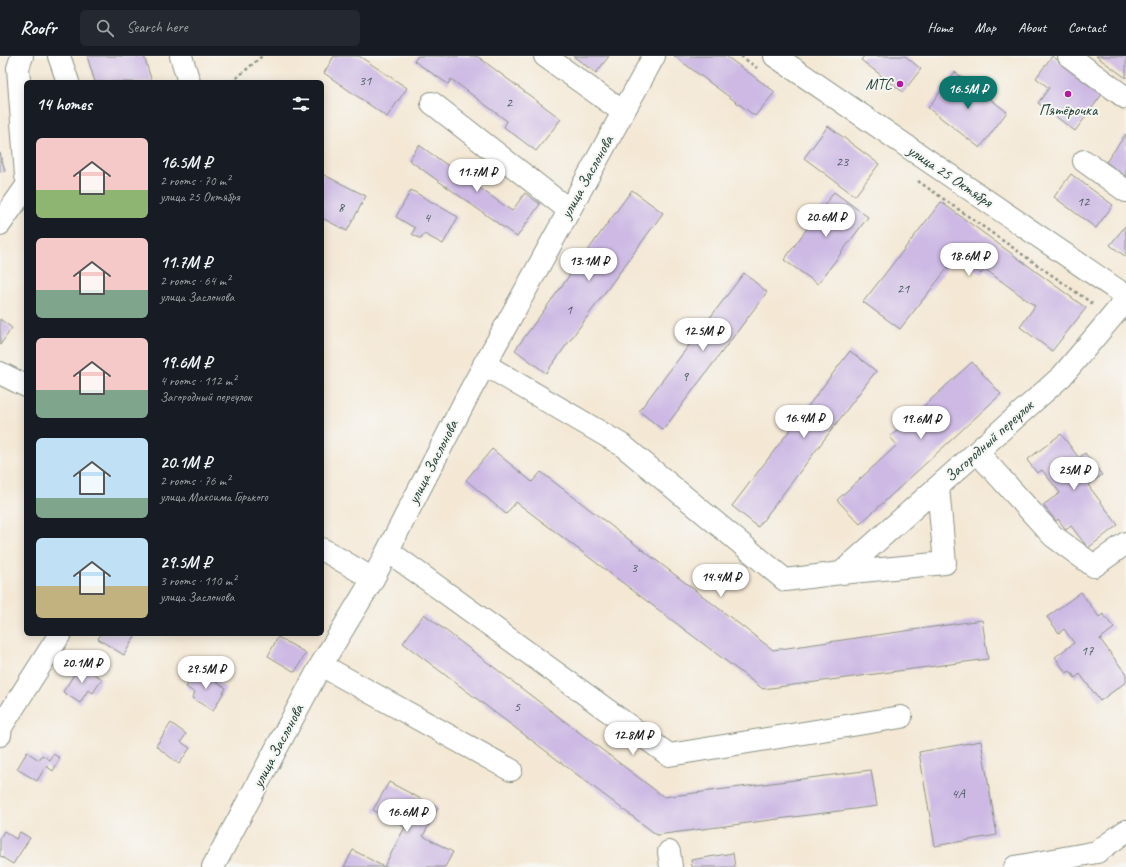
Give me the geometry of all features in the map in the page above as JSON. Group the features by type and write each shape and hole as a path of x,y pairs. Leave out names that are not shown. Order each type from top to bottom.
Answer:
{"street":[{"path":"22,56 18,68 24,149"},
{"path":"59,56 67,80"},
{"path":"181,56 188,80"},
{"path":"545,56 623,112"},
{"name":"улица Заслонова","path":"213,867 321,665 373,579 484,364 654,56"},
{"name":"улица 25 Октября","path":"775,56 1126,296"},
{"path":"1069,56 1126,98"},
{"path":"432,103 569,210"},
{"path":"1084,161 1126,192"},
{"path":"0,224 24,189"},
{"name":"Загородный переулок","path":"841,573 1062,376 1126,300"},
{"path":"484,364 622,445 785,580 945,563 938,487"},
{"path":"0,373 24,385"},
{"path":"977,452 1053,536 1094,566 1126,544"},
{"path":"324,550 373,579"},
{"path":"388,551 669,755 901,717"},
{"path":"0,731 59,636"},
{"path":"321,665 511,770"},
{"path":"1015,867 1101,860 1126,831"}],"path":[{"path":"234,80 262,56"}],"building":[{"path":"87,56 144,56 151,80 94,80"},
{"path":"334,56 359,56 407,88 387,117 324,73"},
{"path":"418,56 477,56 561,119 536,151 504,127 507,121 451,79 448,84 414,61"},
{"path":"573,56 609,56 596,73"},
{"path":"674,56 726,56 775,92 755,116"},
{"path":"864,56 905,56 921,69 903,92 861,60"},
{"path":"1052,56 1103,93 1075,131 1038,103 1049,88 1036,78"},
{"path":"1096,56 1126,56 1126,78"},
{"path":"955,72 1007,112 980,148 928,108"},
{"path":"828,126 879,164 855,196 804,158"},
{"path":"1126,134 1126,177 1106,162"},
{"path":"419,145 512,211 525,193 540,204 517,237 409,160"},
{"path":"0,153 5,171 0,172"},
{"path":"1071,174 1113,205 1096,228 1054,197"},
{"path":"324,175 366,196 347,231 324,219"},
{"path":"411,190 458,217 443,244 424,234 421,239 412,234 415,228 396,217"},
{"path":"632,190 663,213 546,373 515,350"},
{"path":"834,192 868,217 818,284 784,260"},
{"path":"941,202 1086,308 1052,351 1020,327 1035,306 985,269 981,274 957,256 900,329 863,302"},
{"path":"1126,225 1126,257 1110,245"},
{"path":"744,273 767,292 663,430 639,411"},
{"path":"0,319 12,328 0,345"},
{"path":"850,351 876,371 758,527 732,506"},
{"path":"972,362 1001,394 860,524 837,500 897,445 890,437"},
{"path":"1061,434 1079,458 1085,453 1102,475 1088,485 1118,525 1088,548 1071,526 1066,530 1058,519 1056,521 1043,505 1060,493 1042,470 1037,473 1027,460"},
{"path":"492,449 532,482 541,472 773,650 982,620 988,659 763,689 516,502 506,514 466,480"},
{"path":"1081,592 1099,617 1103,614 1114,628 1100,639 1126,674 1126,682 1100,701 1080,674 1075,678 1070,671 1066,673 1055,657 1074,643 1064,629 1059,633 1047,617"},
{"path":"424,614 664,797 871,770 877,806 657,835 403,643"},
{"path":"100,636 135,636 124,655 98,639"},
{"path":"278,637 306,653 295,672 268,656"},
{"path":"80,665 102,679 93,693 88,690 80,703 63,692"},
{"path":"196,670 226,688 213,711 192,698 195,693 186,687"},
{"path":"171,723 186,734 181,742 190,748 179,764 156,746"},
{"path":"981,741 997,835 935,846 919,752"},
{"path":"27,752 39,760 42,755 50,760 53,754 60,758 53,771 46,766 37,781 17,769"},
{"path":"389,782 438,808 423,836 453,852 445,867 384,867 405,827 373,810"},
{"path":"4,831 16,839 20,832 30,838 13,864 0,856 0,838"},
{"path":"353,850 384,867 344,867"},
{"path":"733,853 735,867 692,867 691,860"}],"place":[{"name":"МТС","path":"900,84"},
{"name":"Пятёрочка","path":"1068,94"}]}
